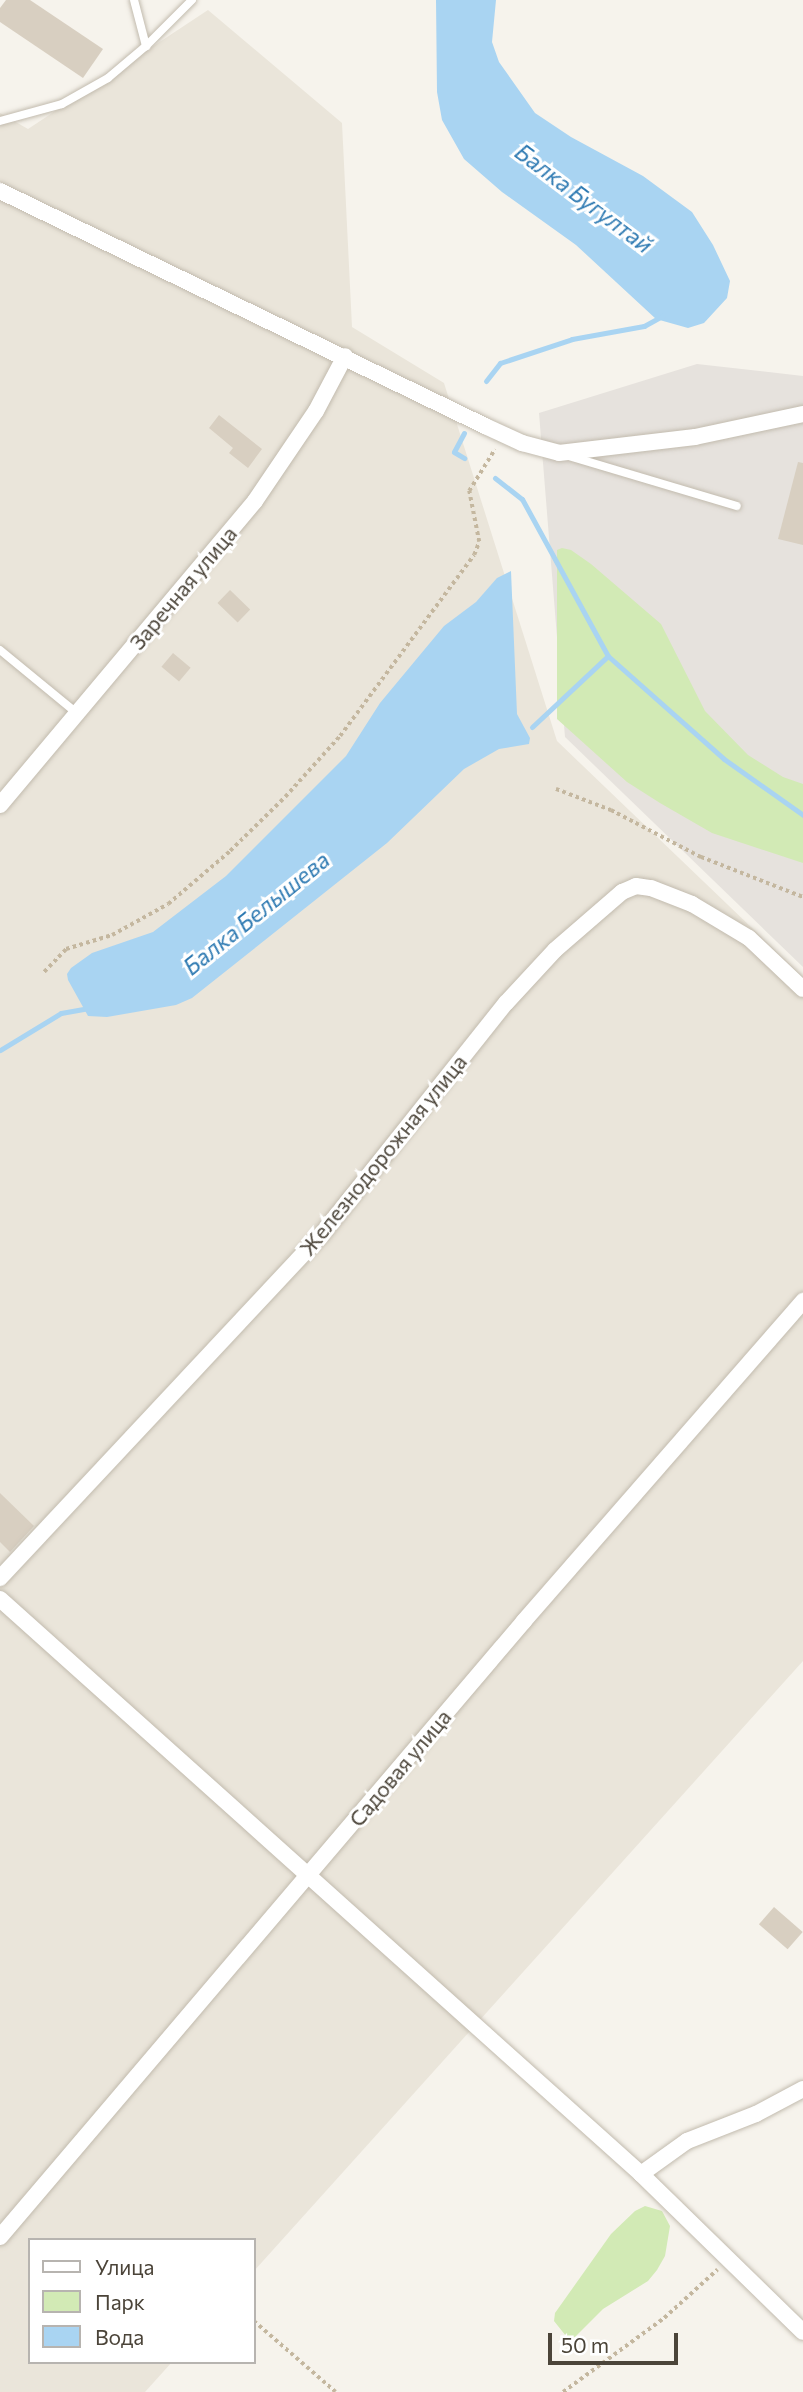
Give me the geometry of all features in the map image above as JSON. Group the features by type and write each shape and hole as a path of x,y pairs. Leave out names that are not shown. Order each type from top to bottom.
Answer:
{"street":[{"path":"0,191 510,438 559,453 695,437 803,414"},
{"name":"Заречная улица","path":"0,805 255,501 316,411 345,356"},
{"name":"Железнодорожная улица","path":"0,1578 322,1234 506,1003 555,950 622,892 636,886 666,892 713,915 749,939 803,989"},
{"name":"Садовая улица","path":"0,2237 570,1569 803,1301"},
{"path":"0,1599 641,2174 803,2332"},
{"path":"641,2174 687,2141 756,2114 803,2089"}],"lane":[{"path":"134,0 146,46"},
{"path":"0,121 62,104 86,91 146,46 192,0"},
{"path":"559,453 737,506"},
{"path":"0,650 78,714"}],"path":[{"path":"44,972 66,949 112,935 167,904 276,806 340,736 474,555 479,542 469,491 487,458 510,438"},
{"path":"556,789 611,810 701,857 803,897"},
{"path":"563,2392 664,2318 728,2258"},
{"path":"256,2323 336,2392"}],"shaded area":[{"path":"208,10 342,123 352,327 444,383 557,741 803,977 803,1661 256,2269 256,2238 28,2238 28,2364 170,2364 145,2392 0,2392 0,113 28,129"},
{"path":"697,364 803,376 803,967 565,737 539,413"}],"green space":[{"path":"557,550 571,550 591,564 661,624 705,711 748,755 783,777 803,784 803,863 712,833 660,803 627,782 557,719"},
{"path":"645,2206 662,2211 670,2226 665,2256 657,2270 648,2281 603,2309 575,2337 566,2336 554,2321 555,2313 611,2234 635,2211"}],"water":[{"path":"436,0 496,0 492,42 499,62 535,113 571,137 643,176 692,212 713,245 730,281 727,298 704,323 688,328 656,319 576,245 502,192 464,159 442,120 437,92"},
{"path":"511,571 517,714 530,738 529,744 499,749 464,769 387,843 192,998 176,1005 107,1017 88,1016 68,980 67,974 71,968 92,953 153,932 226,876 346,756 380,703 444,626 476,602 497,578"}],"building":[{"path":"6,0 30,0 103,49 83,78 0,22 0,8"},
{"path":"219,415 262,449 248,468 229,453 233,448 209,428"},
{"path":"798,462 803,463 803,545 778,539"},
{"path":"230,590 250,609 238,622 217,603"},
{"path":"173,653 191,668 179,682 161,667"},
{"path":"0,1493 34,1526 10,1552 0,1542"},
{"path":"774,1907 803,1932 788,1949 759,1924"}],"waterway":[{"name":"Балка Бугултай","path":"486,381 500,363 572,339 644,326 662,316"},
{"name":"Балка Бугултай","path":"464,433 454,452 464,458"},
{"name":"Балка Бугултай","path":"495,478 522,499 608,656 724,759 803,815"},
{"name":"Балка Белышева","path":"532,727 608,656"},
{"name":"Балка Белышева","path":"0,1050 61,1013 88,1008"}]}
